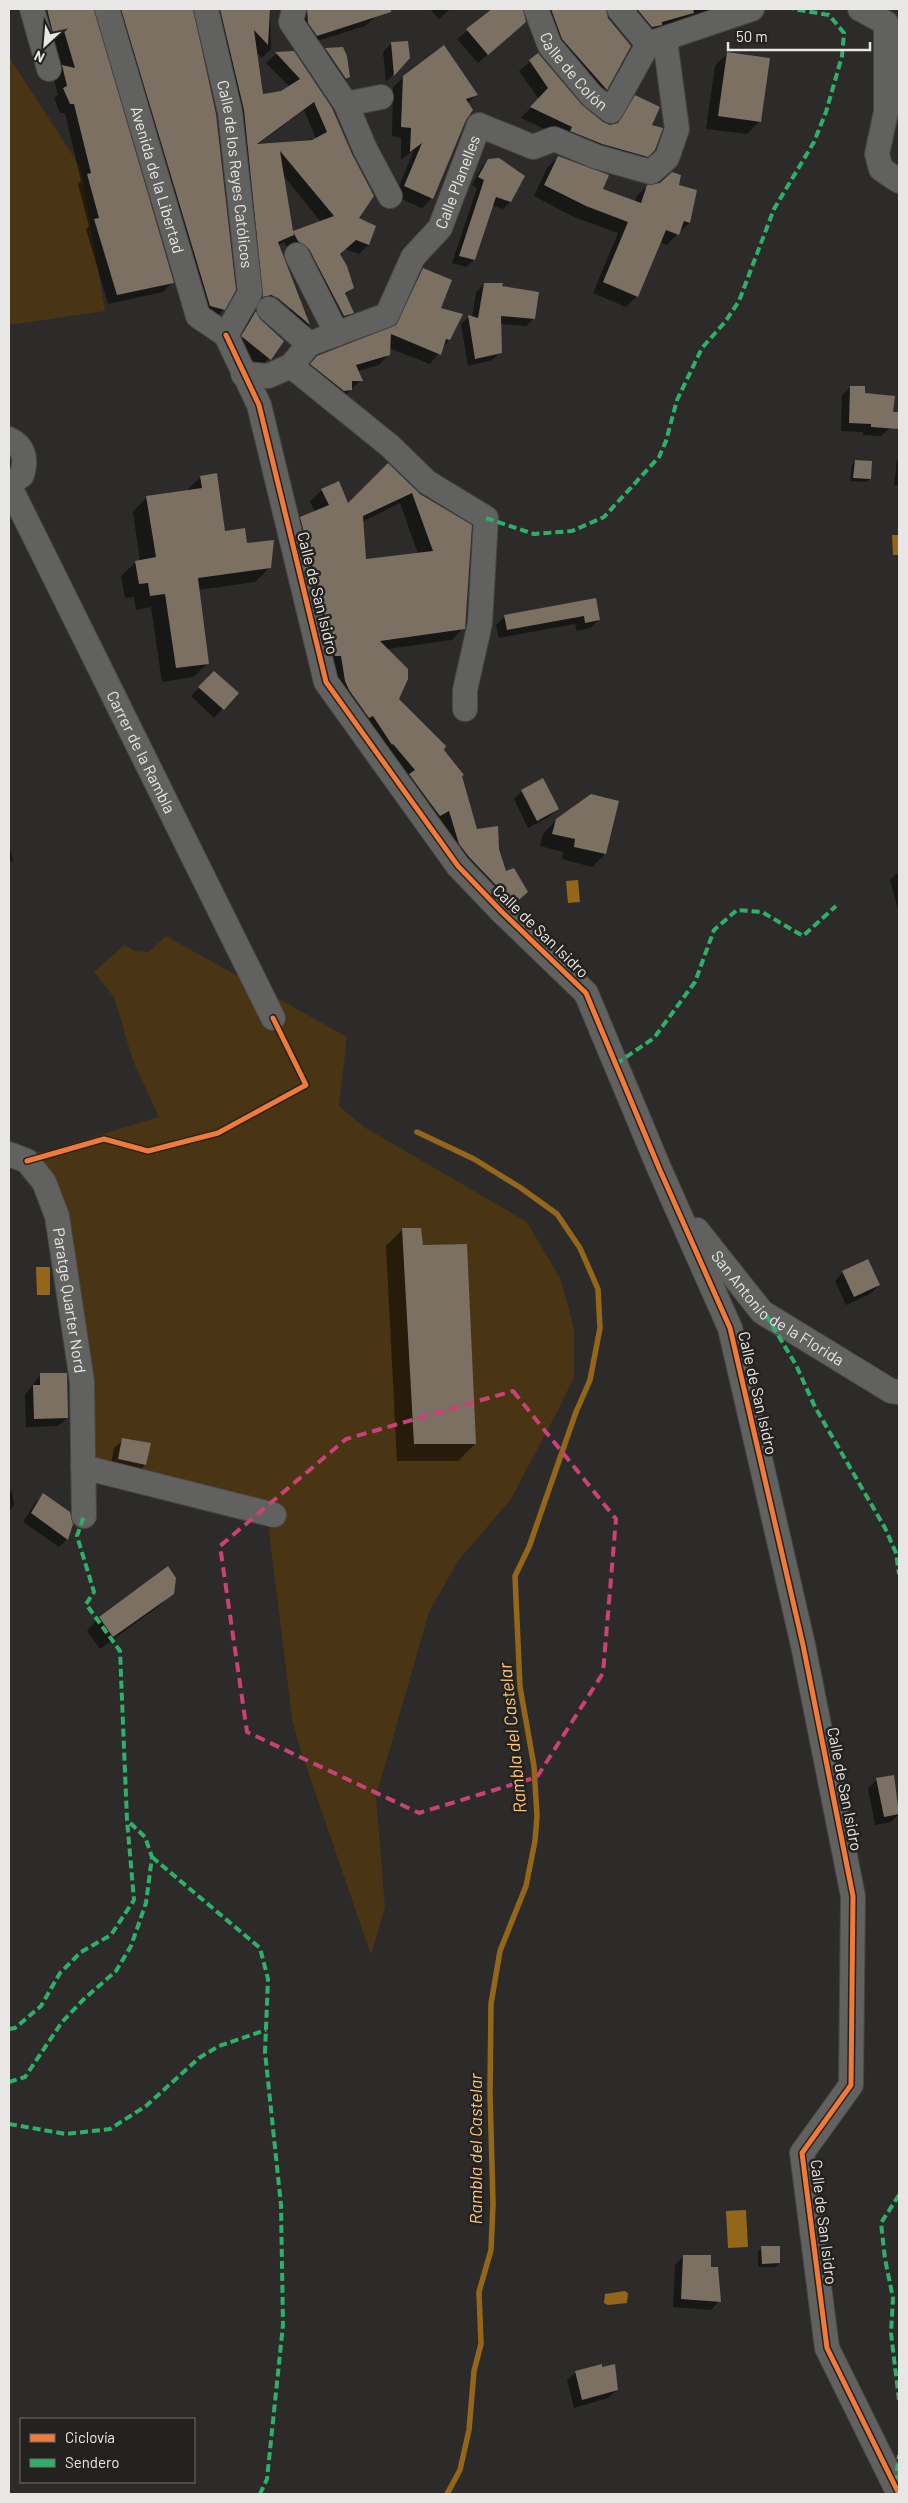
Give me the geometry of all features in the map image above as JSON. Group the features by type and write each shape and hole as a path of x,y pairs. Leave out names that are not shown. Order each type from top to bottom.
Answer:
{"street":[{"path":"32,9 48,68"},
{"name":"Avenida de la Libertad","path":"107,9 198,316 226,336"},
{"name":"Calle de los Reyes Católicos","path":"206,9 230,112 250,293 226,336"},
{"name":"Calle de Colón","path":"536,9 550,46 592,96 611,112 656,42"},
{"path":"618,9 656,42 745,9"},
{"path":"860,9 886,23 886,112 877,154 881,169 899,181"},
{"path":"289,13 346,104 365,149 390,196"},
{"name":"Calle Planelles","path":"309,344 387,315 413,257 440,228 480,124 533,147 554,139 597,158 651,172 667,158 677,129 656,42"},
{"path":"346,104 381,97"},
{"path":"297,255 337,334"},
{"path":"243,374 268,376 291,366 309,344 270,309"},
{"name":"Calle de San Isidro","path":"226,336 259,405 326,682 458,866 501,911 586,993 730,1328 803,1645 853,1896 851,2085 802,2153 827,2348 899,2494"},
{"path":"291,366 390,446 427,482 486,518 480,623 465,690 465,709"},
{"path":"9,438 23,451 25,459 22,475 9,485"},
{"name":"Carrer de la Rambla","path":"9,485 273,1018"},
{"name":"Paratge Quarter Nord","path":"9,1154 28,1161 44,1182 57,1216 82,1381 84,1516"},
{"name":"San Antonio de la Florida","path":"674,1201 762,1312 890,1391 899,1392"},
{"path":"83,1467 274,1515"}],"highlighted area":[{"path":"513,1391 616,1519 603,1673 537,1777 419,1813 247,1732 220,1546 346,1439"}],"shaded area":[{"path":"9,57 81,168 105,311 9,325"},
{"path":"892,535 899,535 899,555 893,555"},
{"path":"578,880 580,902 568,903 566,881"},
{"path":"166,936 347,1037 339,1106 364,1127 527,1222 561,1280 574,1329 574,1377 558,1410 511,1499 458,1561 429,1612 376,1797 385,1907 371,1955 299,1745 292,1718 266,1508 94,1464 70,1256 18,1152 44,1152 159,1117 133,1061 114,997 94,972 124,945 135,951 149,952"},
{"path":"36,1267 50,1267 50,1295 37,1295"},
{"path":"746,2210 748,2247 728,2248 726,2211"},
{"path":"625,2291 628,2293 627,2303 608,2305 604,2303 605,2294"}],"building":[{"path":"47,9 94,9 174,283 117,295 94,219 99,218 87,174 91,173 74,104 70,104 63,88 67,86 62,65 75,68 64,31 53,33"},
{"path":"121,9 193,9 216,114 236,290 225,310 210,306"},
{"path":"220,9 270,9 268,45 254,30 263,94 281,91 300,79 275,52 294,51 332,108 352,154 374,196 359,218 376,226 369,245 356,240 340,254 347,266 354,288 345,293 354,313 344,316 309,249 298,241 293,232 294,235 278,242 310,325 278,298 271,295 263,297 244,110","holes":["314,102 327,132 312,140 257,144","280,151 334,216 293,231"]},
{"path":"307,9 391,9 391,12 317,36 308,23"},
{"path":"492,9 523,9 526,22 488,55 466,29"},
{"path":"551,9 606,9 608,18 631,46 607,90 562,39"},
{"path":"637,9 693,9 694,13 662,22 662,25 652,27"},
{"path":"408,41 410,58 394,76 391,42"},
{"path":"444,45 478,95 466,99 473,110 466,120 433,199 404,186 422,143 410,152 411,128 401,127 403,76"},
{"path":"343,47 347,56 350,77 346,79 325,48"},
{"path":"727,52 770,58 761,122 718,116"},
{"path":"538,53 582,105 603,122 610,125 618,123 635,95 660,107 652,125 663,128 655,150 648,157 602,144 570,131 572,127 530,107 548,88 529,60"},
{"path":"558,156 609,175 603,189 641,203 647,185 660,183 672,172 681,175 679,185 697,190 690,223 684,221 679,235 666,230 638,297 603,282 628,222 586,206 544,185"},
{"path":"499,158 525,176 511,202 496,197 475,260 459,256 484,180 478,177 488,159"},
{"path":"423,268 452,280 441,308 463,314 450,340 446,339 441,355 391,334 390,355 356,365 363,381 352,381 352,390 344,391 310,364 317,356 396,325"},
{"path":"484,283 503,283 502,286 539,292 535,319 501,316 502,353 475,359 468,315 478,318"},
{"path":"256,311 260,319 284,341 271,360 241,336"},
{"path":"850,386 865,386 865,393 895,396 893,412 899,412 899,429 871,427 871,424 849,423"},
{"path":"855,460 872,461 871,479 853,478"},
{"path":"388,463 420,494 472,525 465,629 380,641 408,669 408,679 399,699 446,746 444,750 464,775 462,776 477,829 498,826 499,849 506,871 514,868 528,892 514,904 459,844 449,811 440,816 409,774 415,770 392,745 373,716 369,718 349,690 345,681 341,656 335,656 300,517 329,505 321,489 339,481 348,503","holes":["412,493 433,551 366,559 363,516"]},
{"path":"217,473 225,531 245,528 247,543 274,540 271,568 198,578 209,664 176,668 165,594 150,596 148,583 139,584 135,561 156,557 146,496 202,488 200,476"},
{"path":"596,598 600,620 585,623 584,616 507,630 504,615"},
{"path":"214,671 239,693 224,710 198,687"},
{"path":"543,778 559,809 537,821 521,790"},
{"path":"591,794 619,801 606,854 574,847 575,839 552,834 556,819"},
{"path":"402,1228 421,1228 423,1245 467,1244 476,1444 414,1444"},
{"path":"868,1259 880,1285 854,1297 842,1271"},
{"path":"40,1373 67,1373 68,1418 34,1419 33,1385 40,1385"},
{"path":"122,1438 151,1443 146,1465 118,1459"},
{"path":"43,1493 70,1512 73,1524 68,1540 31,1513"},
{"path":"168,1566 176,1578 174,1594 113,1637 99,1617"},
{"path":"894,1775 899,1814 884,1817 876,1778"},
{"path":"761,2246 780,2246 780,2263 762,2264"},
{"path":"683,2255 711,2255 711,2267 718,2267 721,2302 681,2299"},
{"path":"602,2364 602,2367 615,2364 618,2390 582,2400 575,2371"}],"waterway":[{"name":"Rambla del Castelar","path":"417,1132 474,1159 521,1188 557,1214 580,1248 598,1289 600,1328 590,1380 576,1412 529,1547 515,1576 520,1687 534,1766 537,1816 535,1841 526,1886 500,1951 491,2004 490,2093 493,2204 491,2250 479,2292 481,2344 474,2371 469,2430 460,2470 447,2494"}],"marked path":[{"path":"486,518 534,534 572,531 604,517 659,457 666,441 677,400 702,348 725,322 739,301 774,209 814,142 826,112 842,56 844,33 829,15 793,9"},
{"path":"616,1064 654,1038 695,982 714,930 737,910 762,912 803,936 836,906"},
{"path":"766,1315 796,1365 815,1407 885,1528 896,1553 899,1574"},
{"path":"9,2029 15,2028 41,2006 60,1973 81,1952 111,1935 134,1900 127,1820 120,1651 86,1604 94,1592 77,1536 84,1516"},
{"path":"9,2082 25,2077 62,2022 84,1999 116,1971 131,1946 146,1903 152,1857 145,1837 127,1820"},
{"path":"152,1857 260,1948 268,1979 265,2052 281,2205 283,2325 267,2479 260,2494"},
{"path":"9,2124 66,2134 110,2129 146,2106 199,2058 219,2046 266,2030"},
{"path":"899,2195 881,2223 885,2259 893,2298 891,2333 899,2400"},
{"path":"895,2483 899,2455"}],"cycle path":[{"path":"226,335 259,405 326,682 458,866 501,911 586,993 659,1168 730,1328 803,1645 853,1896 851,2085 802,2153 827,2348 899,2494"},
{"path":"27,1161 104,1139 148,1151 218,1133 306,1085 273,1018"}]}
